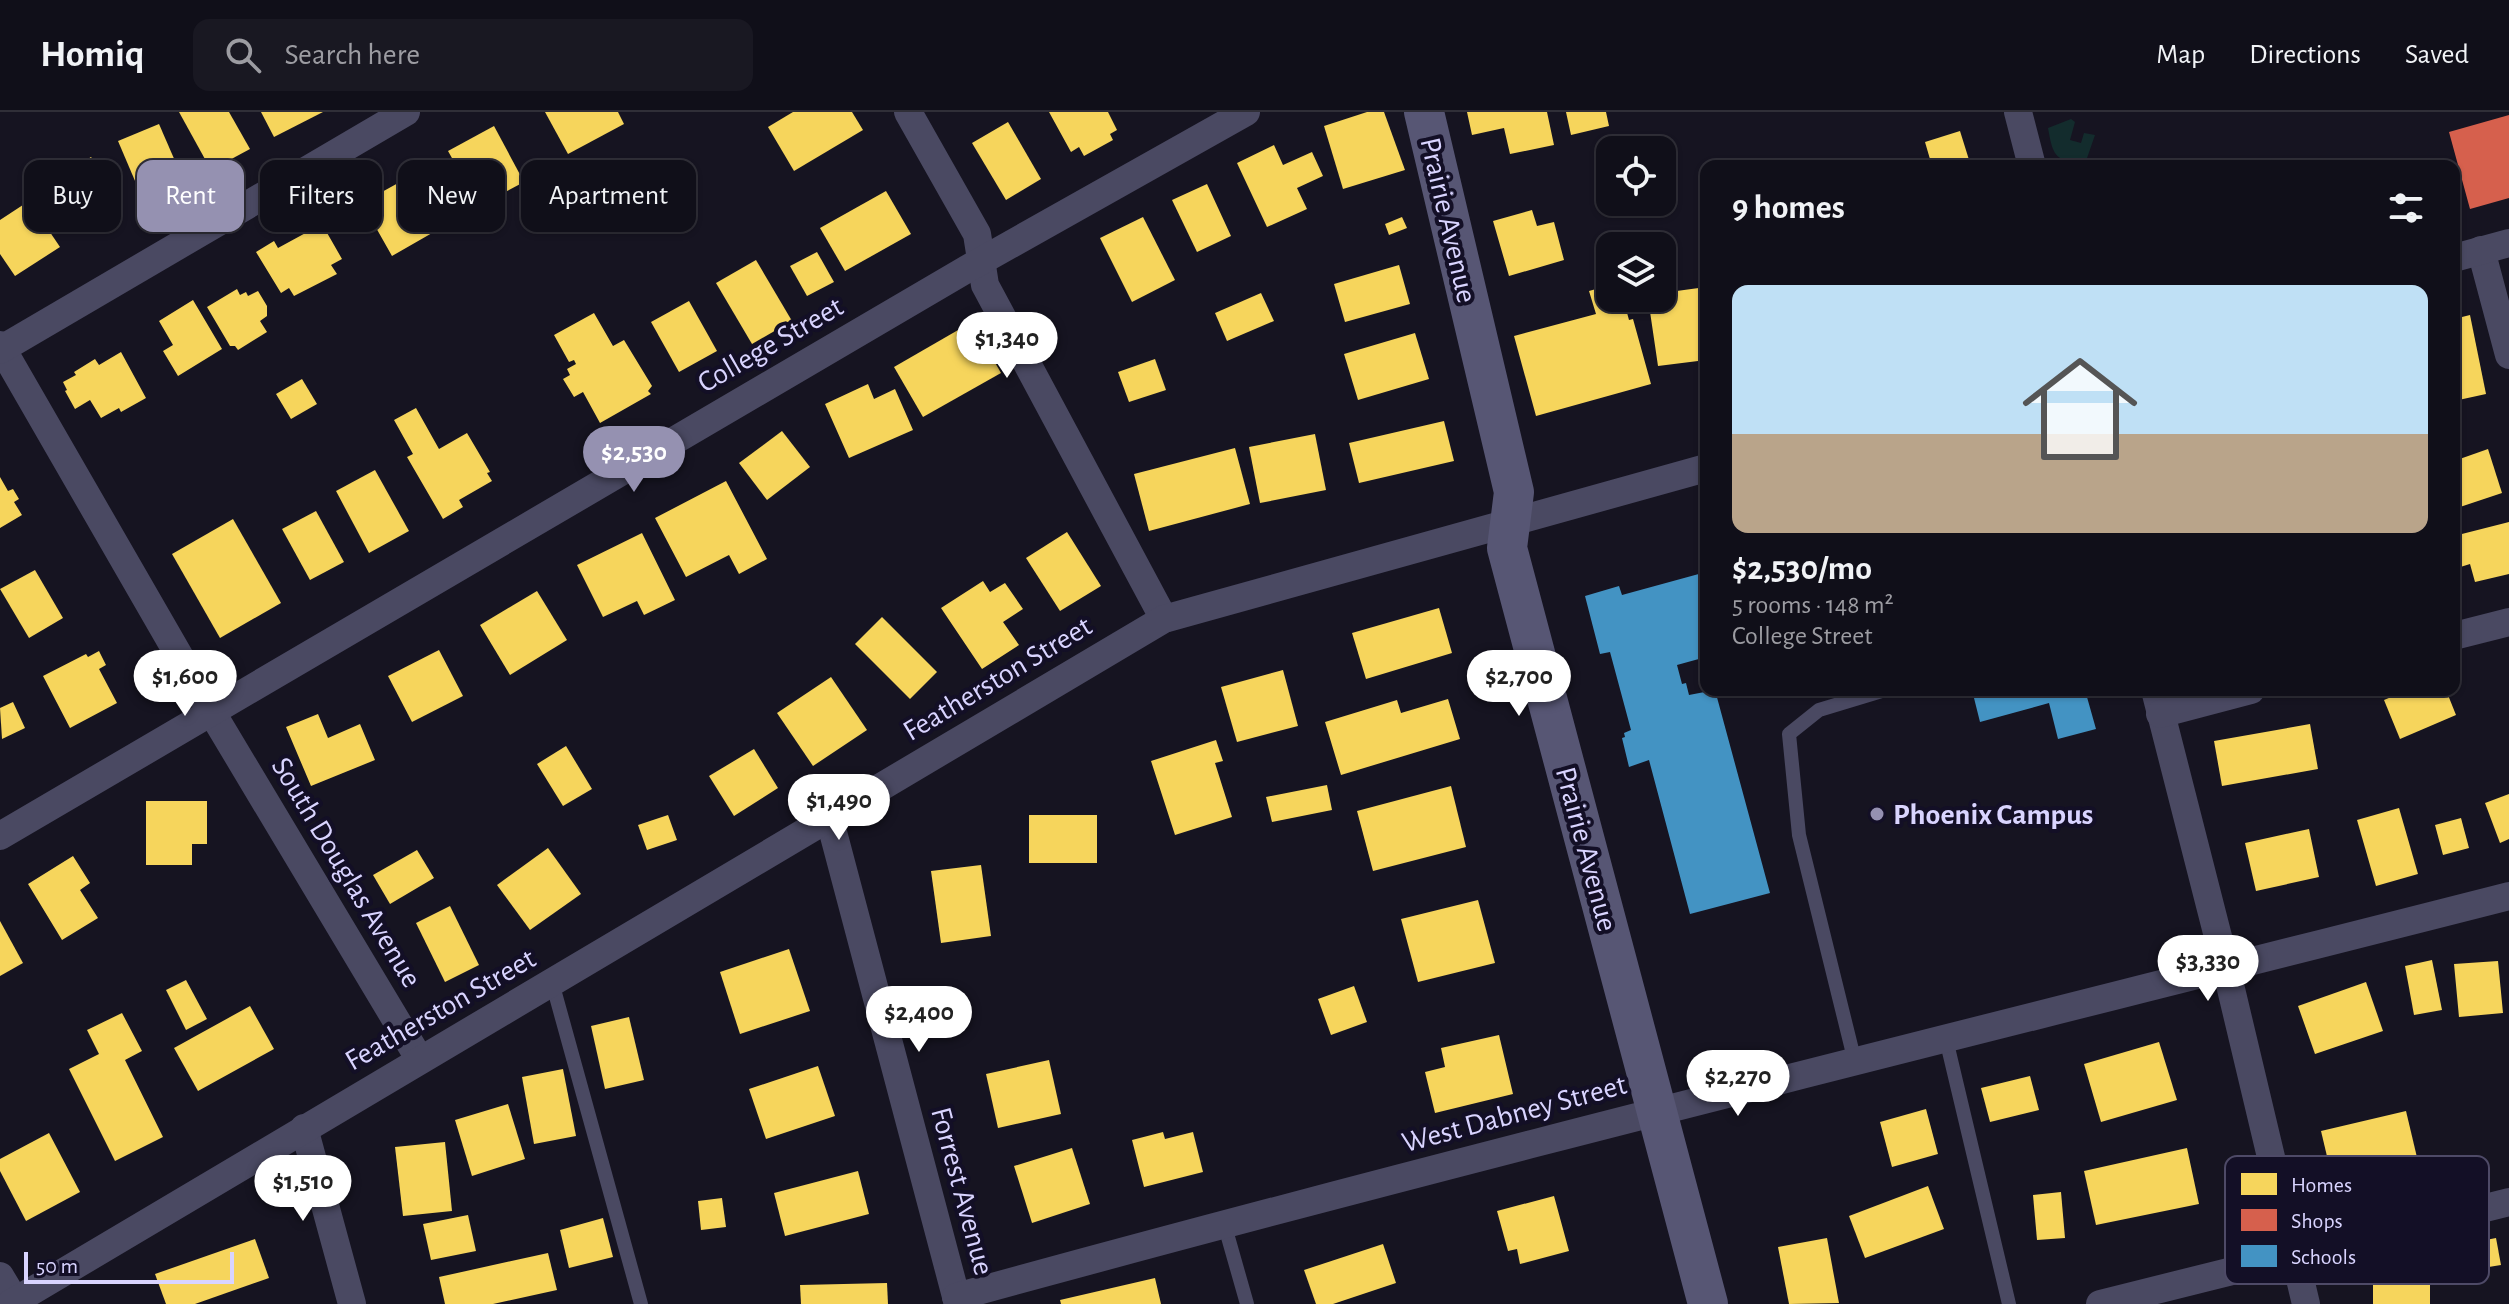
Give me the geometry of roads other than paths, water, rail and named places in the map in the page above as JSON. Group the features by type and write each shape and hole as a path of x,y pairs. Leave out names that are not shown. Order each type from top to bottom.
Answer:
{"street":[{"path":"1,348 406,112"},
{"path":"908,112 974,226 985,285 1164,619"},
{"name":"College Street","path":"0,836 981,260 1246,112"},
{"name":"Prairie Avenue","path":"1424,112 1514,492 1507,548 1708,1304"},
{"path":"2018,112 2030,160"},
{"path":"2509,243 2468,254 2509,355"},
{"name":"South Douglas Avenue","path":"1,348 211,711 420,1060"},
{"name":"Featherston Street","path":"12,1303 1164,619 1700,470"},
{"path":"2460,634 2509,622"},
{"path":"2204,696 2158,702 2270,1156"},
{"name":"Forrest Avenue","path":"829,817 957,1300"},
{"name":"West Dabney Street","path":"957,1300 1224,1223 2509,896"},
{"path":"304,1128 352,1304"},
{"path":"2489,1207 2509,1202"},
{"path":"2100,1304 2225,1274"},
{"path":"0,1276 12,1303"},
{"path":"2301,1284 2306,1304"}],"lane":[{"path":"1855,1062 1799,835 1789,734 1819,710 1865,696"},
{"path":"552,982 641,1304"},
{"path":"1946,1039 2009,1304"},
{"path":"1224,1223 1247,1304"}],"place":[{"name":"Phoenix Campus","path":"1877,814"}]}
